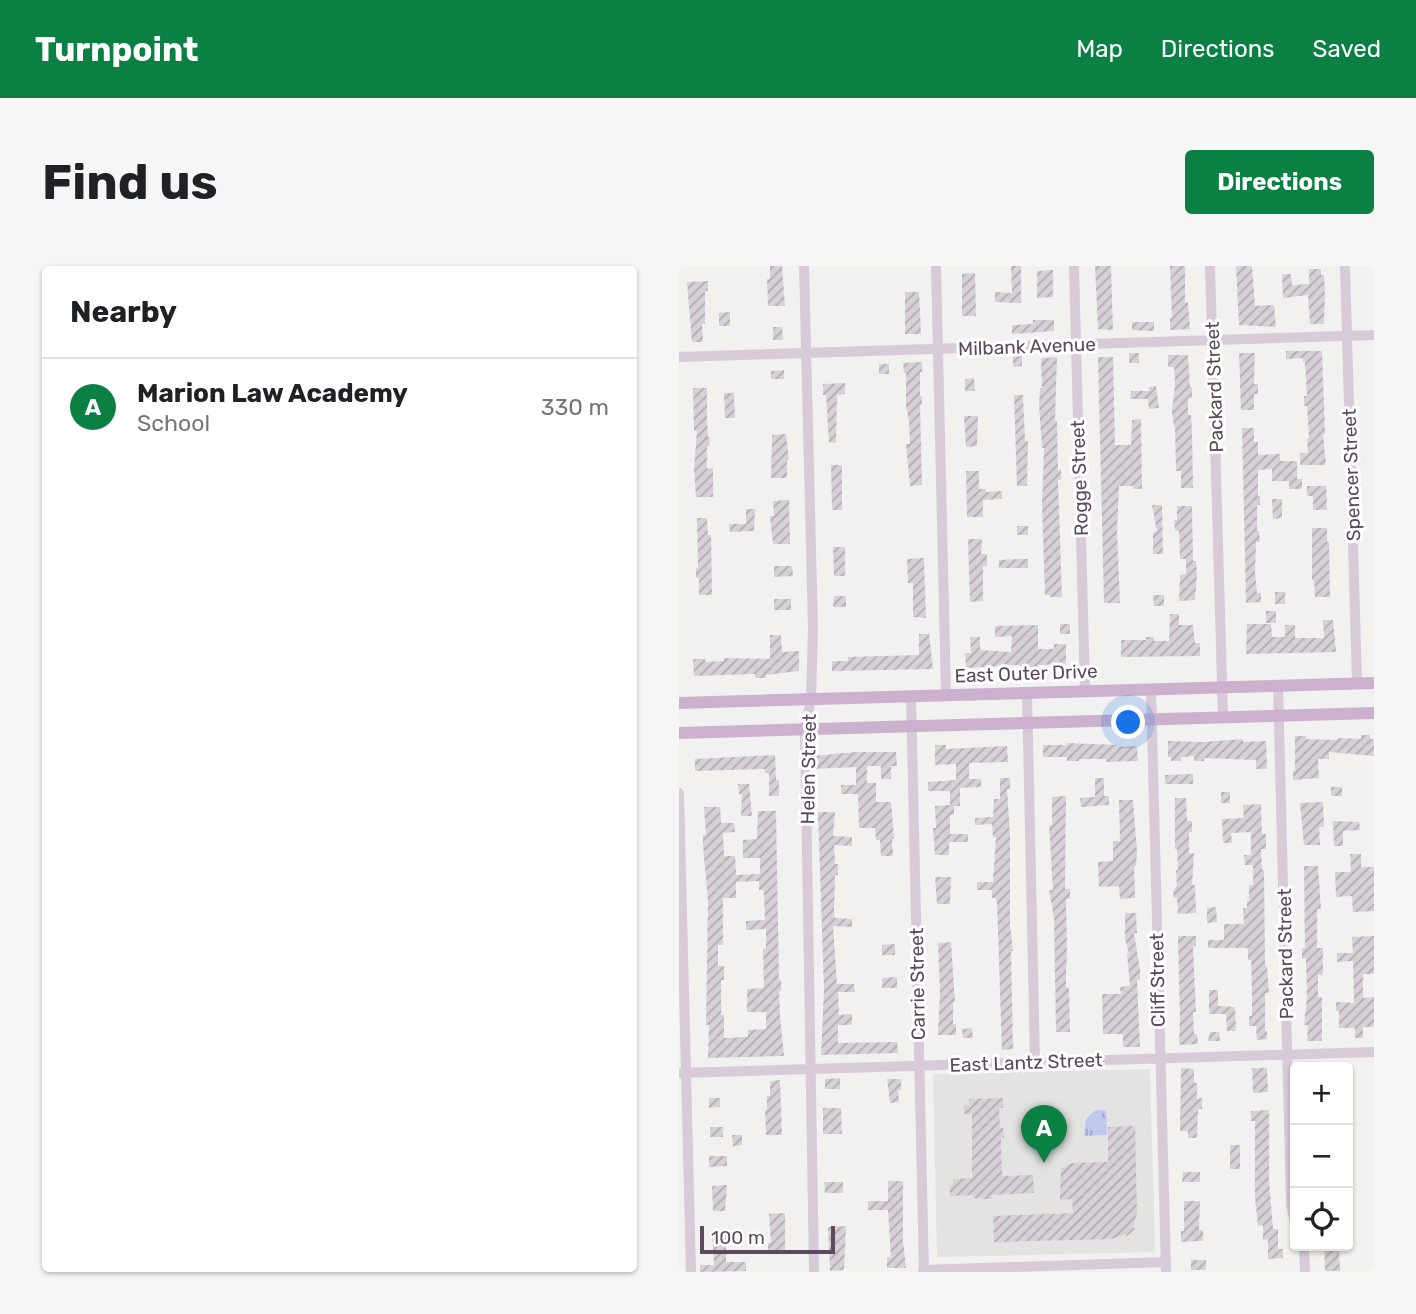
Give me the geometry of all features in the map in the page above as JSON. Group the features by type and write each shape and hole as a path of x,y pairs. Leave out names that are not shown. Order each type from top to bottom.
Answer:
{"main road":[{"name":"East Outer Drive","path":"679,703 1374,682"},
{"path":"679,733 1374,713"}],"street":[{"name":"Helen Street","path":"804,266 813,629 810,699 805,730 814,1272"},
{"path":"936,266 946,695"},
{"name":"Rogge Street","path":"1074,266 1085,690"},
{"name":"Packard Street","path":"1210,266 1223,717"},
{"name":"Spencer Street","path":"1345,266 1357,683"},
{"name":"Milbank Avenue","path":"679,357 1374,335"},
{"name":"Packard Street","path":"1278,685 1291,1188"},
{"name":"Cliff Street","path":"1151,689 1165,1267"},
{"path":"1027,693 1035,1062"},
{"name":"Carrie Street","path":"911,696 923,1271"},
{"path":"679,793 683,1072 691,1272"},
{"name":"East Lantz Street","path":"683,1072 1374,1052"},
{"path":"1304,1251 1305,1272"},
{"path":"923,1271 1165,1267"}],"shaded area":[{"path":"1150,1069 1155,1252 937,1257 933,1074"}],"green space":[{"path":"1106,1110 1107,1135 1084,1136 1086,1119 1094,1111"}],"building":[{"path":"770,266 782,266 785,306 768,306 767,279 770,279"},
{"path":"1011,266 1021,266 1021,303 995,302 995,292 1012,293"},
{"path":"1095,266 1111,266 1113,330 1098,329"},
{"path":"1170,266 1185,266 1185,303 1188,302 1190,329 1170,330"},
{"path":"1236,266 1252,266 1255,306 1274,305 1276,327 1239,325"},
{"path":"1309,269 1321,269 1321,275 1324,275 1324,324 1310,324 1308,295 1283,298 1282,274 1291,274 1292,285 1309,284"},
{"path":"1053,270 1053,297 1037,298 1037,271"},
{"path":"975,273 976,316 962,316 962,274"},
{"path":"708,281 708,291 705,291 705,324 702,324 703,342 692,342 687,282"},
{"path":"905,292 919,292 921,334 905,334"},
{"path":"730,312 730,326 719,326 719,313"},
{"path":"1033,320 1054,320 1054,331 1012,334 1012,325 1033,324"},
{"path":"1132,322 1154,322 1154,331 1132,330"},
{"path":"773,327 782,327 783,340 773,340"},
{"path":"1286,351 1322,351 1326,465 1300,465 1300,453 1308,453 1309,438 1307,406 1304,406 1304,396 1307,396 1305,362 1303,358 1286,359"},
{"path":"1129,353 1139,353 1139,363 1129,363"},
{"path":"1239,353 1255,353 1254,384 1258,384 1258,394 1254,394 1254,410 1241,410"},
{"path":"1168,355 1188,355 1192,387 1192,398 1188,398 1188,415 1191,415 1193,488 1181,488 1181,471 1176,471 1172,412 1174,367 1168,367"},
{"path":"1013,356 1022,356 1022,366 1013,367"},
{"path":"1057,357 1055,421 1058,470 1061,470 1061,480 1058,480 1062,597 1050,597 1045,595 1042,503 1044,448 1039,405 1042,388 1041,358"},
{"path":"1098,357 1113,357 1115,445 1131,445 1132,420 1141,419 1142,489 1119,486 1117,532 1120,603 1104,603"},
{"path":"922,362 922,485 910,486 906,444 910,444 909,421 903,363"},
{"path":"879,364 889,364 889,374 879,374"},
{"path":"784,370 784,379 771,379 771,371"},
{"path":"974,378 975,391 965,391 965,379"},
{"path":"845,383 845,394 837,395 836,443 829,442 823,384"},
{"path":"1156,386 1159,408 1149,409 1148,399 1130,399 1131,391 1149,391 1149,387"},
{"path":"693,388 707,388 710,437 707,446 707,469 713,468 713,497 696,497 694,469 697,431 694,431"},
{"path":"724,393 734,393 735,418 725,418"},
{"path":"1014,395 1023,395 1025,441 1028,441 1027,486 1017,486"},
{"path":"964,416 978,416 977,446 966,447"},
{"path":"1242,428 1254,428 1258,455 1280,454 1280,461 1297,461 1297,479 1302,479 1302,489 1289,489 1289,481 1272,481 1272,469 1258,470 1260,505 1257,505 1257,531 1260,542 1256,542 1255,572 1257,593 1261,593 1261,602 1246,603"},
{"path":"786,434 789,460 787,478 771,478 772,435"},
{"path":"831,465 842,465 842,510 832,510"},
{"path":"966,471 979,471 979,489 986,489 986,492 1002,491 1002,499 983,500 983,517 967,517"},
{"path":"1307,486 1326,486 1327,510 1313,510 1313,496 1307,496"},
{"path":"1272,499 1282,499 1282,518 1273,519"},
{"path":"789,500 790,544 773,544 770,516 774,516 773,501"},
{"path":"1152,505 1162,505 1163,554 1153,554 1153,532 1157,532"},
{"path":"1177,506 1192,506 1193,561 1196,561 1197,574 1195,600 1179,601 1180,575 1186,574 1186,559 1180,559 1179,531 1175,531"},
{"path":"746,509 755,509 754,531 730,532 729,524 746,524"},
{"path":"697,518 707,518 708,535 711,535 712,595 699,595 699,578 696,578"},
{"path":"1017,526 1028,526 1028,535 1017,535"},
{"path":"1312,528 1327,528 1330,597 1315,597 1312,580"},
{"path":"968,539 982,539 981,554 987,554 987,566 983,566 983,601 970,602"},
{"path":"833,547 845,547 845,576 834,576"},
{"path":"924,558 926,618 913,617 913,583 908,583 907,559"},
{"path":"1028,559 1028,568 999,568 999,560"},
{"path":"774,566 792,566 793,576 774,577"},
{"path":"1275,592 1285,592 1285,604 1275,604"},
{"path":"1153,595 1164,595 1164,606 1154,606"},
{"path":"834,596 846,596 846,607 833,607"},
{"path":"774,599 791,599 791,610 774,610"},
{"path":"1266,611 1276,611 1276,623 1266,623"},
{"path":"1170,614 1179,614 1179,625 1193,625 1195,643 1200,643 1200,656 1121,657 1121,640 1146,640 1146,637 1154,637 1154,641 1169,641"},
{"path":"1323,620 1333,620 1336,652 1246,654 1247,624 1271,624 1272,637 1285,637 1285,625 1295,625 1295,638 1324,638"},
{"path":"1060,624 1070,624 1070,634 1060,634"},
{"path":"1038,625 1038,649 1054,649 1054,644 1066,644 1066,664 1038,665 1038,668 1017,665 966,668 965,653 971,653 970,637 980,637 980,650 1011,652 1012,636 995,637 995,626"},
{"path":"919,634 929,634 933,669 832,671 832,661 848,661 848,657 919,655"},
{"path":"770,635 781,635 782,652 799,651 799,671 766,675 766,678 755,678 755,674 694,676 693,659 705,659 706,662 724,661 724,658 770,659"},
{"path":"1361,735 1370,735 1370,739 1374,739 1374,756 1329,752 1329,759 1318,759 1319,778 1293,780 1295,736 1337,740 1361,739"},
{"path":"1243,739 1243,742 1266,741 1267,769 1256,769 1256,760 1204,758 1204,761 1194,761 1194,756 1181,757 1181,761 1171,761 1171,757 1168,757 1168,741"},
{"path":"1067,743 1137,746 1138,761 1067,761 1067,757 1043,757 1043,745"},
{"path":"935,745 946,745 946,749 1007,746 1008,762 969,763 969,779 981,779 981,787 960,788 960,806 954,806 954,815 950,815 950,834 968,834 968,842 949,842 949,855 935,855 933,828 936,828 935,806 950,805 950,791 928,791 928,782 956,780 956,764 935,765"},
{"path":"896,752 897,766 891,766 891,779 881,779 881,766 867,766 867,783 876,783 876,802 891,802 893,856 881,856 880,840 876,840 875,828 859,828 858,794 841,794 841,785 856,785 856,767 813,769 813,756"},
{"path":"775,755 779,796 769,796 769,773 765,773 765,769 695,771 695,759"},
{"path":"1193,774 1193,784 1165,784 1165,775"},
{"path":"1000,778 1010,778 1010,789 1007,789 1013,951 1013,1049 1002,1050 997,903 996,898 992,898 992,890 977,890 977,882 993,882 996,837 993,837 992,824 975,825 975,818 993,817 994,799 1000,799"},
{"path":"1095,778 1104,778 1104,796 1109,796 1109,805 1081,807 1080,798 1095,797"},
{"path":"738,784 749,784 752,816 741,816 742,794 739,794"},
{"path":"1331,787 1342,787 1342,796 1331,796"},
{"path":"1221,792 1230,792 1230,803 1221,803"},
{"path":"1066,796 1065,889 1070,889 1070,899 1066,899 1066,988 1069,988 1070,1032 1056,1032 1054,918 1049,890 1053,890 1049,825 1052,825 1052,797"},
{"path":"1175,798 1186,798 1187,821 1192,821 1189,854 1194,853 1192,885 1195,885 1196,913 1178,914 1177,898 1174,898 1178,870 1175,849"},
{"path":"1119,800 1133,800 1137,851 1134,866 1135,898 1120,899 1119,886 1099,887 1098,862 1113,861 1113,841 1120,841"},
{"path":"1323,802 1324,827 1319,827 1320,845 1304,845 1300,803"},
{"path":"1261,804 1262,834 1266,834 1266,849 1261,849 1264,870 1265,966 1269,993 1265,993 1267,1039 1257,1040 1256,1026 1249,1026 1252,993 1248,948 1208,948 1208,940 1224,940 1224,924 1244,924 1243,908 1247,908 1249,901 1249,885 1253,885 1253,865 1245,865 1244,855 1251,855 1251,832 1231,833 1232,843 1223,843 1222,819 1244,818 1243,805"},
{"path":"704,807 720,807 721,823 734,823 735,832 723,833 724,856 735,856 736,875 760,874 760,858 743,858 743,840 757,839 758,811 776,811 781,980 779,991 784,1056 708,1058 708,901 703,846 703,835 706,835","holes":["759,881 759,890 763,890 764,894 765,920 746,921 746,930 766,929 766,948 763,949 764,988 747,989 747,1012 766,1012 766,1029 748,1030 748,1037 724,1038 724,1015 721,1015 721,980 724,980 724,966 718,966 718,945 723,945 723,898 736,898 736,882"]},
{"path":"818,812 835,812 833,836 852,837 852,846 834,845 838,875 835,875 834,914 835,918 852,919 852,927 833,926 837,984 854,984 855,992 838,992 839,1015 852,1014 852,1025 838,1025 838,1043 897,1042 898,1053 821,1055 824,990"},
{"path":"1333,821 1359,822 1360,830 1343,831 1343,846 1334,846"},
{"path":"1350,854 1361,854 1361,867 1374,867 1374,911 1353,912 1352,896 1336,897 1335,872 1351,872"},
{"path":"1304,866 1318,866 1321,909 1317,909 1317,948 1323,948 1323,975 1318,975 1318,997 1322,997 1322,1041 1307,1041 1308,1025 1304,1025 1307,997 1306,958 1302,959 1302,948 1305,948"},
{"path":"935,877 951,877 950,904 937,904"},
{"path":"1216,907 1217,922 1207,923 1207,908"},
{"path":"1125,913 1136,913 1137,933 1134,933 1140,970 1140,980 1137,980 1140,1047 1123,1047 1123,1034 1103,1034 1102,994 1121,994 1120,987 1130,986"},
{"path":"1178,936 1196,936 1196,946 1193,946 1196,1012 1193,1012 1194,1034 1197,1034 1198,1044 1179,1045"},
{"path":"1374,936 1374,974 1363,974 1363,998 1374,997 1374,1027 1363,1027 1363,1038 1355,1038 1355,1028 1339,1028 1339,1011 1336,1011 1336,1002 1354,1003 1353,961 1337,962 1337,953 1353,953 1352,937"},
{"path":"951,942 955,1002 953,1024 956,1024 956,1035 938,1035 938,943"},
{"path":"895,944 895,955 882,955 882,945"},
{"path":"897,977 897,988 882,988 882,978"},
{"path":"1209,990 1218,990 1218,1006 1235,1007 1236,1031 1227,1031 1226,1014 1209,1014"},
{"path":"972,1028 973,1038 963,1038 962,1029"},
{"path":"1210,1032 1219,1032 1220,1041 1208,1041"},
{"path":"1181,1068 1194,1069 1197,1099 1202,1098 1202,1109 1198,1109 1197,1138 1188,1138 1188,1131 1180,1131"},
{"path":"1252,1068 1267,1068 1268,1092 1253,1093"},
{"path":"840,1078 840,1089 825,1089 825,1079"},
{"path":"887,1079 901,1079 899,1102 890,1103"},
{"path":"780,1080 782,1135 766,1135 765,1110 767,1096 770,1096 770,1081"},
{"path":"709,1098 720,1098 720,1107 709,1108"},
{"path":"1003,1098 1003,1108 999,1108 1000,1128 1003,1128 1004,1138 1001,1138 1002,1176 1033,1175 1034,1193 992,1195 992,1199 973,1198 973,1195 950,1196 953,1179 972,1178 972,1114 964,1114 964,1105 969,1105 969,1099"},
{"path":"823,1108 841,1108 842,1134 823,1134"},
{"path":"1269,1110 1269,1181 1273,1229 1278,1229 1278,1249 1283,1249 1283,1258 1268,1259 1268,1239 1263,1240 1263,1225 1258,1226 1255,1197 1255,1121 1251,1121 1251,1111"},
{"path":"1135,1126 1137,1213 1133,1227 1135,1229 1127,1236 1125,1234 1112,1239 994,1242 993,1216 1073,1213 1072,1199 1060,1200 1061,1169 1072,1163 1108,1162 1108,1127"},
{"path":"710,1127 723,1127 723,1137 710,1137"},
{"path":"732,1135 742,1135 742,1145 733,1146"},
{"path":"1230,1145 1240,1145 1240,1169 1230,1169"},
{"path":"709,1156 727,1156 727,1166 709,1167"},
{"path":"1183,1172 1200,1172 1200,1182 1182,1182"},
{"path":"888,1181 903,1181 906,1268 887,1268 887,1257 891,1257 888,1210 868,1210 868,1201 888,1201"},
{"path":"824,1182 843,1182 843,1193 825,1193"},
{"path":"727,1185 725,1211 713,1211 712,1186"},
{"path":"1184,1201 1200,1201 1199,1230 1203,1230 1203,1241 1181,1242 1181,1231 1184,1231"},
{"path":"785,1213 785,1254 768,1254 768,1243 771,1243 769,1214"},
{"path":"846,1226 844,1270 830,1271 828,1227"},
{"path":"712,1231 728,1232 726,1262 746,1262 746,1271 700,1272 700,1265 714,1265"},
{"path":"1324,1251 1339,1251 1340,1271 1325,1271"},
{"path":"1191,1260 1206,1260 1206,1270 1191,1270"}],"place":[{"name":"Marion Law Academy","path":"1044,1163"}]}
